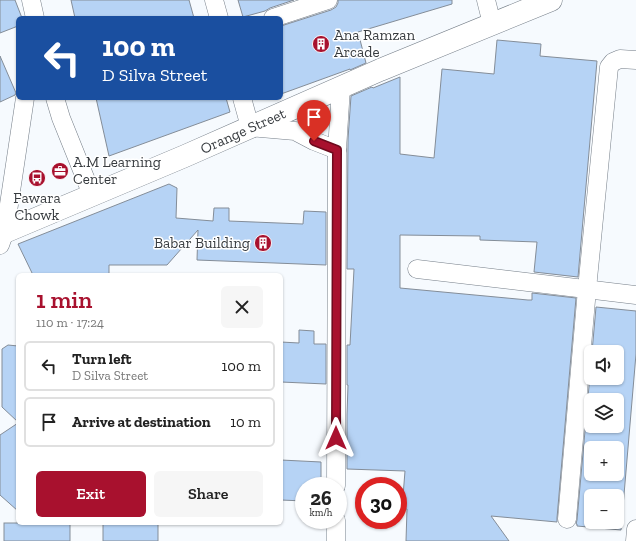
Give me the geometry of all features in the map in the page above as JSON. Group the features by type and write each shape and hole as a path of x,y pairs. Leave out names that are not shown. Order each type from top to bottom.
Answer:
{"street":[{"path":"28,16 29,0"},
{"path":"29,0 34,16"},
{"path":"214,0 218,16"},
{"path":"279,16 328,0"},
{"path":"486,0 492,24"},
{"name":"Orange Street","path":"2,236 92,195 185,156 380,70 551,0"},
{"path":"567,519 587,289 609,67 613,62 620,59 636,60"},
{"path":"336,477 337,150 341,88"},
{"path":"2,236 25,100"},
{"path":"56,100 61,118 92,195"},
{"path":"243,100 250,127 295,131 314,141 337,150"},
{"path":"417,269 636,295"},
{"path":"336,529 336,541"},
{"path":"635,541 636,529"}],"building":[{"path":"0,0 15,0 21,16 16,16 16,27 0,33"},
{"path":"71,0 189,0 193,16 75,16"},
{"path":"238,0 294,0 265,11 243,16"},
{"name":"Ana Ramzan Arcade","path":"338,0 452,0 452,4 358,32 366,63 283,93 283,25 331,10 336,7"},
{"path":"497,40 541,44 540,56 597,61 578,277 534,272 537,242 480,240 480,236 400,235 400,288 528,300 532,300 532,293 576,298 557,522 491,516 509,541 406,541 407,477 405,477 405,471 347,469 347,345 350,345 354,269 347,269 348,139 351,96 400,77 400,154 434,158 442,69 494,74"},
{"path":"0,56 16,93 15,95 0,102"},
{"path":"96,100 227,100 230,112 109,156"},
{"path":"169,184 177,188 176,218 213,221 214,208 229,208 229,221 303,224 304,211 326,212 326,265 197,260 198,230 167,265 109,265 109,273 32,273 18,244"},
{"path":"596,307 636,311 636,354 624,495 624,489 584,489 584,527 577,526 576,524 584,442 584,481 624,481 624,441 584,441 585,433 624,433 624,393 588,393 589,385 624,385 624,345 593,345"},
{"path":"299,330 314,331 314,344 326,344 326,384 283,382 283,342 299,343"},
{"path":"8,345 16,346 16,420 2,407 2,349"},
{"path":"16,424 16,509 0,495 0,435"},
{"path":"283,460 321,462 321,477 295,477 295,501 283,500"},
{"path":"4,523 16,523 16,525 70,525 70,541 4,541"},
{"path":"103,525 158,525 158,541 103,541"}],"place":[{"name":"Ana Ramzan Arcade","path":"321,44"},
{"name":"A.M Learning Center","path":"60,171"},
{"name":"Fawara Chowk","path":"37,178"},
{"name":"Babar Building","path":"263,243"}],"route":[{"path":"314,141 337,150 336,438"}]}
